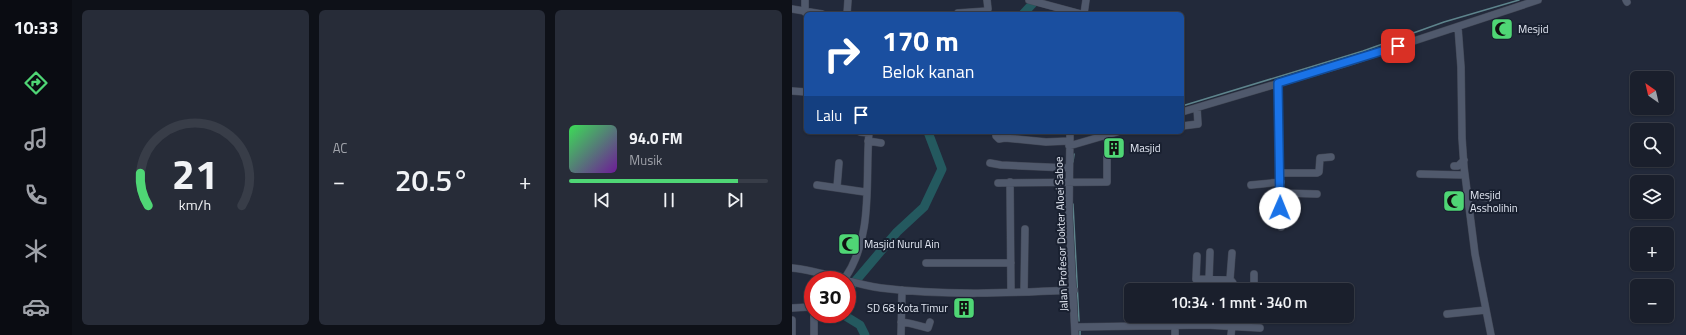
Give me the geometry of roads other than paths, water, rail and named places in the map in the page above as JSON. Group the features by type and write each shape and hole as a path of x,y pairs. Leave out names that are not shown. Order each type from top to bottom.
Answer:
{"street":[{"path":"792,9 805,12 806,0"},
{"path":"847,12 848,0"},
{"path":"972,12 987,11 988,0"},
{"path":"1084,12 1086,0"},
{"path":"1184,111 1347,63 1538,0"},
{"path":"1031,1 1044,6 1072,12"},
{"path":"1458,27 1462,67 1462,138 1465,176 1475,254 1491,335"},
{"path":"1278,83 1281,227"},
{"path":"792,91 804,92"},
{"path":"1184,125 1198,124 1197,108"},
{"path":"851,271 861,245 865,220 869,134"},
{"path":"996,134 998,139 1005,138 1069,144 1110,134"},
{"name":"Jalan Profesor Dokter Aloei Saboe","path":"1070,134 1070,227 1075,335"},
{"path":"998,183 1107,182 1107,135"},
{"path":"868,141 881,143"},
{"path":"1281,173 1317,173 1319,172 1320,158 1331,157"},
{"path":"1454,166 1458,166 1464,160"},
{"path":"837,187 839,163"},
{"path":"990,163 1001,165 1069,168"},
{"path":"1420,174 1465,176"},
{"path":"1010,182 1011,292"},
{"path":"1251,185 1281,182"},
{"path":"817,185 866,192"},
{"path":"1281,193 1317,194"},
{"path":"1468,196 1490,198"},
{"path":"1024,292 1025,229"},
{"path":"1209,280 1210,252"},
{"path":"1230,280 1232,253"},
{"path":"1196,256 1196,279 1230,280 1233,283"},
{"path":"926,263 1011,263"},
{"path":"792,268 816,271"},
{"path":"1254,274 1254,283"},
{"path":"856,282 864,285 902,290 971,294 1074,290"},
{"path":"901,335 902,290"},
{"path":"792,308 804,307"},
{"path":"1447,314 1486,310"},
{"path":"792,320 792,335"},
{"path":"902,322 915,323 918,326 928,328 930,322"},
{"path":"814,323 814,335"},
{"path":"1175,323 1175,335"},
{"path":"1231,335 1232,323"},
{"path":"1075,327 1232,326 1256,330"}],"waterway":[{"path":"1025,12 1036,0"},
{"path":"1184,105 1363,51 1444,22 1519,0"},
{"path":"856,280 897,232 924,207 942,169 929,134"},
{"path":"1073,162 1074,154"},
{"path":"1073,204 1079,321"},
{"path":"856,323 860,325 865,335"},
{"path":"1080,329 1080,335"}],"place":[{"name":"Mesjid","path":"1502,29"},
{"name":"Masjid","path":"1114,148"},
{"name":"Mesjid Assholihin","path":"1454,201"},
{"name":"Masjid Nurul Ain","path":"849,244"},
{"name":"SD 68 Kota Timur","path":"964,308"}]}
